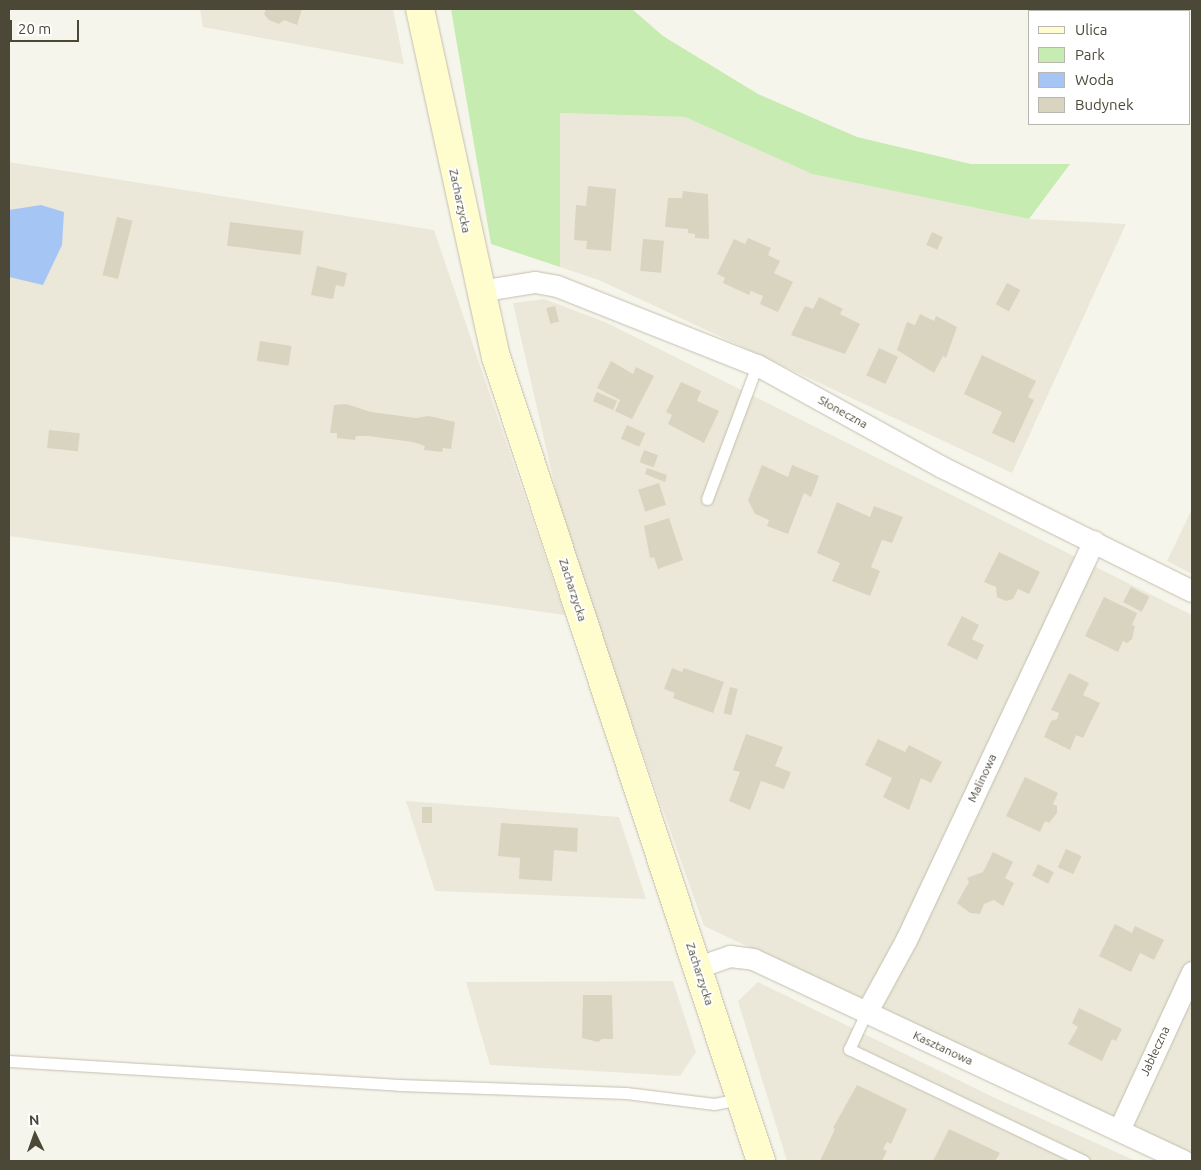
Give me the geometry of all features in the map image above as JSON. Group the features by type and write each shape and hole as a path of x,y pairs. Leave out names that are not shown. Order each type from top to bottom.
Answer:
{"street":[{"name":"Zacharzycka","path":"420,9 479,291 496,357 761,1161"},
{"name":"Słoneczna","path":"479,291 535,282 557,286 584,294 757,365 942,467 1192,591"},
{"name":"Malinowa","path":"866,1013 906,940 1094,541"},
{"name":"Kasztanowa","path":"698,967 730,956 753,959 1184,1161"},
{"name":"Jabłeczna","path":"1118,1130 1192,972"}],"lane":[{"path":"706,499 757,365"},
{"path":"866,1013 849,1049 1084,1161"},
{"path":"9,1061 400,1085 626,1093 714,1104 740,1098"}],"shaded area":[{"path":"200,9 393,9 404,64 203,27"},
{"path":"560,113 685,117 812,174 1029,219 1126,224 1012,473 599,280 560,267"},
{"path":"9,162 434,230 565,615 9,536"},
{"path":"544,299 605,322 1192,615 1192,1156 704,926 567,539 513,303"},
{"path":"1192,509 1192,574 1167,561"},
{"path":"406,801 619,817 646,899 435,891"},
{"path":"673,981 696,1052 680,1076 490,1065 466,982"},
{"path":"758,982 993,1097 1136,1161 787,1161 738,1001"}],"green space":[{"path":"451,9 632,9 663,36 758,94 857,137 971,164 1070,164 1029,219 812,174 685,117 560,113 560,267 491,244"}],"water":[{"path":"41,205 64,212 62,245 43,285 9,277 9,210"}],"building":[{"path":"266,9 302,9 297,25 284,20 279,24 269,20 264,14"},
{"path":"588,186 616,189 611,251 586,249 587,241 574,240 576,205 586,206"},
{"path":"683,191 708,194 709,239 695,238 695,234 688,233 688,229 665,227 668,198 682,198"},
{"path":"117,217 133,221 118,279 102,275"},
{"path":"230,222 303,231 301,255 227,246"},
{"path":"932,232 943,237 937,250 926,245"},
{"path":"748,238 771,248 768,255 780,261 774,273 793,282 778,312 760,304 763,296 751,291 749,295 723,283 725,278 717,274 734,239 745,244"},
{"path":"643,239 664,241 661,273 640,271"},
{"path":"317,266 347,273 344,287 336,285 333,299 311,295"},
{"path":"1007,283 1020,290 1009,311 996,304"},
{"path":"819,297 843,309 840,314 860,324 845,354 791,335 805,306 813,309"},
{"path":"555,306 559,321 550,324 546,308"},
{"path":"920,314 934,321 936,316 957,327 946,358 943,356 934,373 897,350 907,322 915,325"},
{"path":"260,341 292,346 288,366 257,361"},
{"path":"879,348 898,357 885,384 866,375"},
{"path":"982,355 1036,381 1028,397 1034,400 1014,443 992,433 1002,412 964,394"},
{"path":"611,361 633,374 636,367 654,376 632,419 615,411 620,400 597,388"},
{"path":"681,382 701,391 697,401 719,411 704,443 668,424 672,415 666,412"},
{"path":"597,392 617,401 613,410 593,401"},
{"path":"346,404 371,412 416,418 429,416 455,422 451,449 443,448 442,452 424,450 425,446 413,442 368,436 356,436 355,440 337,438 337,433 330,433 334,405"},
{"path":"627,425 645,433 639,447 621,439"},
{"path":"49,430 80,433 78,451 47,448"},
{"path":"644,450 658,455 654,467 640,462"},
{"path":"762,465 788,477 792,465 819,476 811,497 804,493 788,534 767,526 769,520 755,514 748,500"},
{"path":"647,468 667,475 665,482 645,474"},
{"path":"659,483 666,505 645,512 638,490"},
{"path":"837,502 870,517 874,506 903,517 892,543 882,540 871,567 880,571 870,596 832,581 840,563 817,553"},
{"path":"669,518 683,560 658,569 654,557 650,558 644,526"},
{"path":"999,552 1040,572 1029,594 1018,589 1013,599 1006,601 997,597 996,587 984,582"},
{"path":"1131,587 1150,597 1142,612 1123,602"},
{"path":"1104,597 1137,613 1132,625 1135,626 1132,639 1127,643 1123,641 1118,652 1085,636"},
{"path":"962,616 979,625 972,639 984,645 977,660 947,645"},
{"path":"672,668 682,672 684,668 724,682 713,713 673,698 675,693 664,689"},
{"path":"1069,673 1089,683 1083,695 1100,703 1083,738 1076,735 1070,750 1044,737 1051,721 1057,719 1059,713 1051,710"},
{"path":"730,687 738,689 731,715 723,713"},
{"path":"746,734 783,747 775,766 791,772 784,789 761,781 750,810 729,801 740,772 733,770"},
{"path":"878,739 905,752 909,745 942,762 931,783 921,778 909,810 883,797 892,778 865,765"},
{"path":"1025,777 1058,793 1053,804 1057,806 1057,813 1049,823 1045,821 1040,832 1006,816"},
{"path":"422,807 432,807 432,823 422,823"},
{"path":"501,823 578,828 577,852 554,850 552,881 519,879 520,858 498,856"},
{"path":"1066,849 1082,856 1073,874 1058,867"},
{"path":"993,852 1013,862 1005,878 1014,883 1003,906 994,900 984,904 980,914 970,913 957,903 969,882 967,878 983,872"},
{"path":"1038,864 1054,872 1048,884 1032,876"},
{"path":"1115,924 1132,933 1135,926 1164,940 1154,960 1140,953 1131,972 1099,956"},
{"path":"583,995 612,995 613,1039 602,1039 598,1042 582,1038"},
{"path":"1079,1008 1122,1029 1116,1041 1112,1039 1102,1061 1068,1044 1078,1027 1072,1023"},
{"path":"857,1085 907,1109 891,1144 887,1142 883,1149 887,1151 882,1161 820,1161 835,1129 833,1128"},
{"path":"949,1129 1000,1153 995,1161 933,1161"}]}
